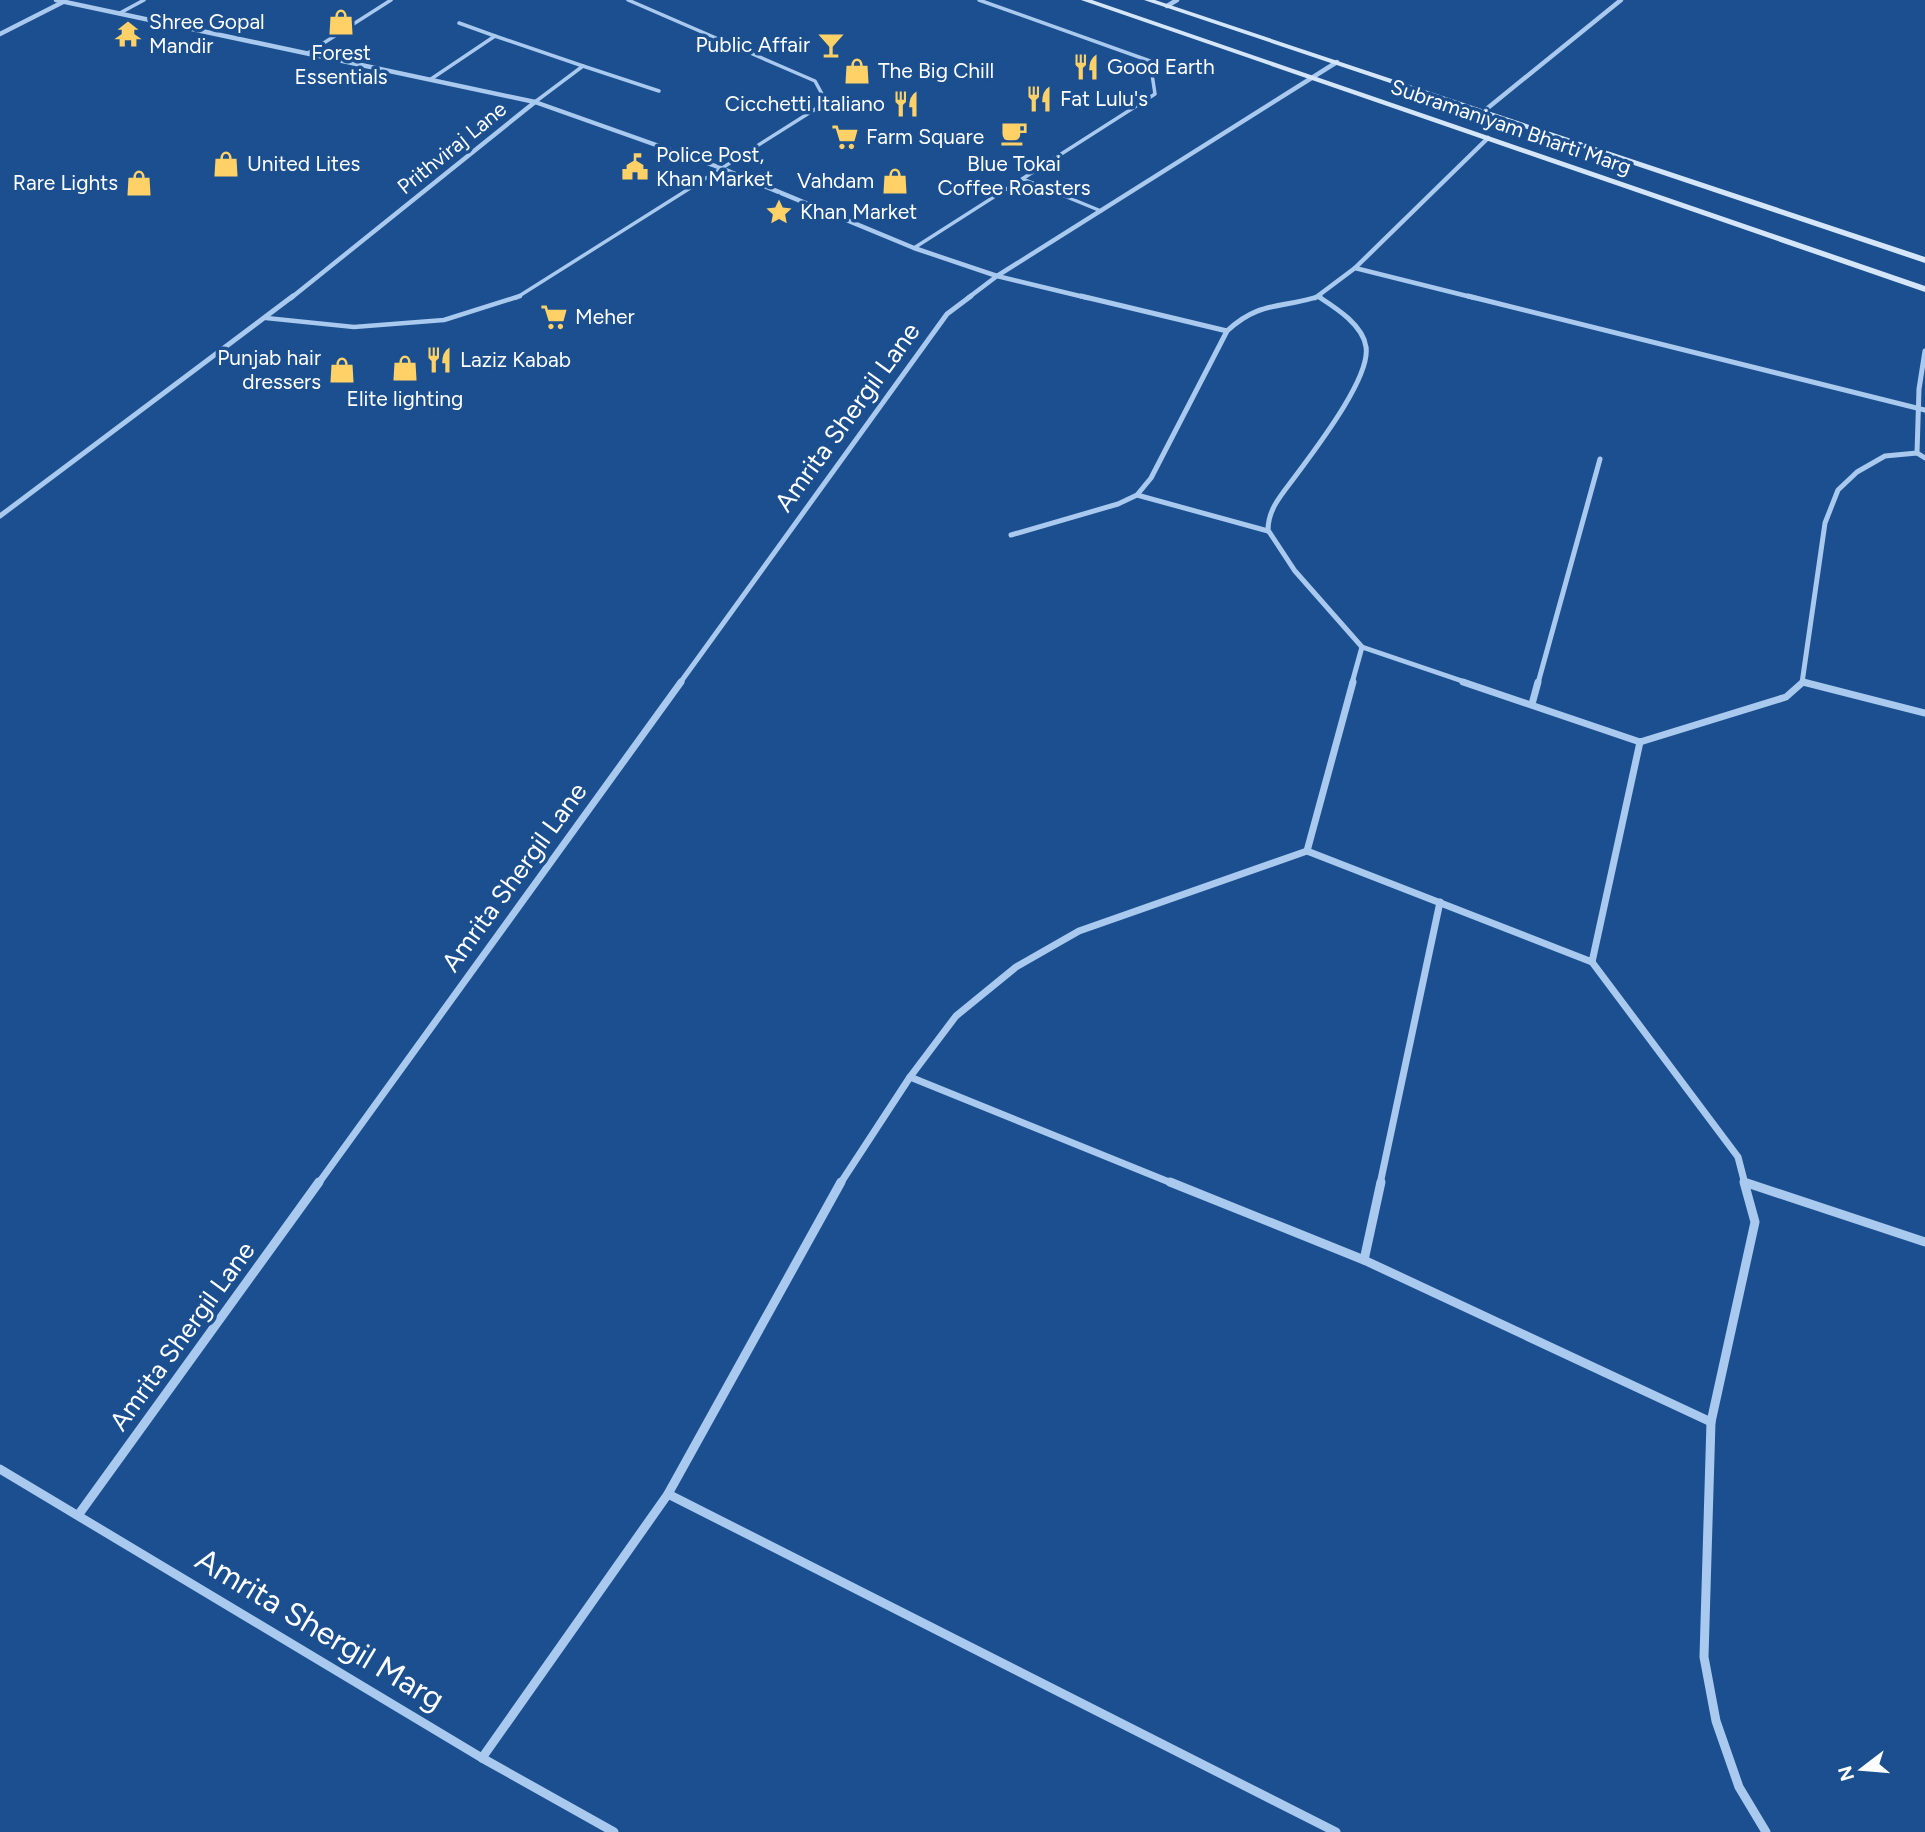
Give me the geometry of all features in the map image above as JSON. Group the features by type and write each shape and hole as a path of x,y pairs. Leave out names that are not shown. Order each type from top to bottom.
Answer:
{"main road":[{"name":"Subramaniyam Bharti Marg","path":"1085,0 1925,289"},
{"name":"Subramaniyam Bharti Marg","path":"1148,0 1925,260"}],"street":[{"name":"Prithviraj Lane","path":"56,0 535,102"},
{"path":"1167,6 1177,0"},
{"path":"1484,111 1621,0"},
{"path":"0,34 67,1"},
{"path":"997,276 1338,62"},
{"name":"Prithviraj Lane","path":"0,516 266,318 535,102"},
{"path":"535,102 721,168 914,248 997,276 1227,331"},
{"path":"1011,535 1118,504 1137,495 1151,478 1227,331 1243,316 1263,308 1319,297 1355,268 1488,138"},
{"path":"1355,268 1925,410"},
{"name":"Amrita Shergil Lane","path":"79,1514 947,314 997,276"},
{"path":"1319,297 1339,310 1355,327 1366,347 1367,361 1351,396 1269,516 1268,531 1278,550 1362,647 1640,742 1786,697 1803,682 1825,523 1838,491 1857,472 1885,456 1917,453 1925,458"},
{"path":"1917,453 1920,369 1925,351"},
{"path":"1532,704 1600,459"},
{"path":"1137,495 1268,531"},
{"path":"1307,851 1362,647"},
{"path":"1803,682 1925,713"},
{"path":"1592,962 1640,742"},
{"path":"482,1758 668,1494 840,1184 910,1077 956,1016 1016,967 1079,931 1307,851 1592,962 1738,1157 1747,1183 1755,1222 1712,1422 1704,1657 1716,1721 1739,1787 1766,1832"},
{"path":"1364,1259 1440,902"},
{"path":"910,1077 1364,1259 1712,1422"},
{"path":"1747,1183 1925,1242"},
{"name":"Amrita Shergil Marg","path":"0,1469 482,1758 614,1832"},
{"path":"668,1494 1336,1832"}],"lane":[{"path":"120,13 144,0"},
{"path":"308,53 391,0"},
{"path":"266,318 355,327 444,320 519,297 817,108 822,93 820,84 628,0"},
{"path":"914,248 1155,94 1150,61 979,0"},
{"path":"459,23 659,91"},
{"path":"431,79 495,36"},
{"path":"535,102 583,66"},
{"path":"1023,179 1101,211"}],"place":[{"name":"Forest Essentials","path":"341,22"},
{"name":"Shree Gopal Mandir","path":"128,34"},
{"name":"Public Affair","path":"831,45"},
{"name":"Good Earth","path":"1086,67"},
{"name":"The Big Chill","path":"857,71"},
{"name":"Fat Lulu's","path":"1039,99"},
{"name":"Cicchetti Italiano","path":"906,104"},
{"name":"Blue Tokai Coffee Roasters","path":"1014,133"},
{"name":"Farm Square","path":"845,137"},
{"name":"United Lites","path":"226,164"},
{"name":"Police Post, Khan Market","path":"635,167"},
{"name":"Vahdam","path":"895,181"},
{"name":"Rare Lights","path":"139,183"},
{"name":"Khan Market","path":"779,212"},
{"name":"Meher","path":"554,317"},
{"name":"Laziz Kabab","path":"439,360"},
{"name":"Elite lighting","path":"405,368"},
{"name":"Punjab hair dressers","path":"342,370"}]}
